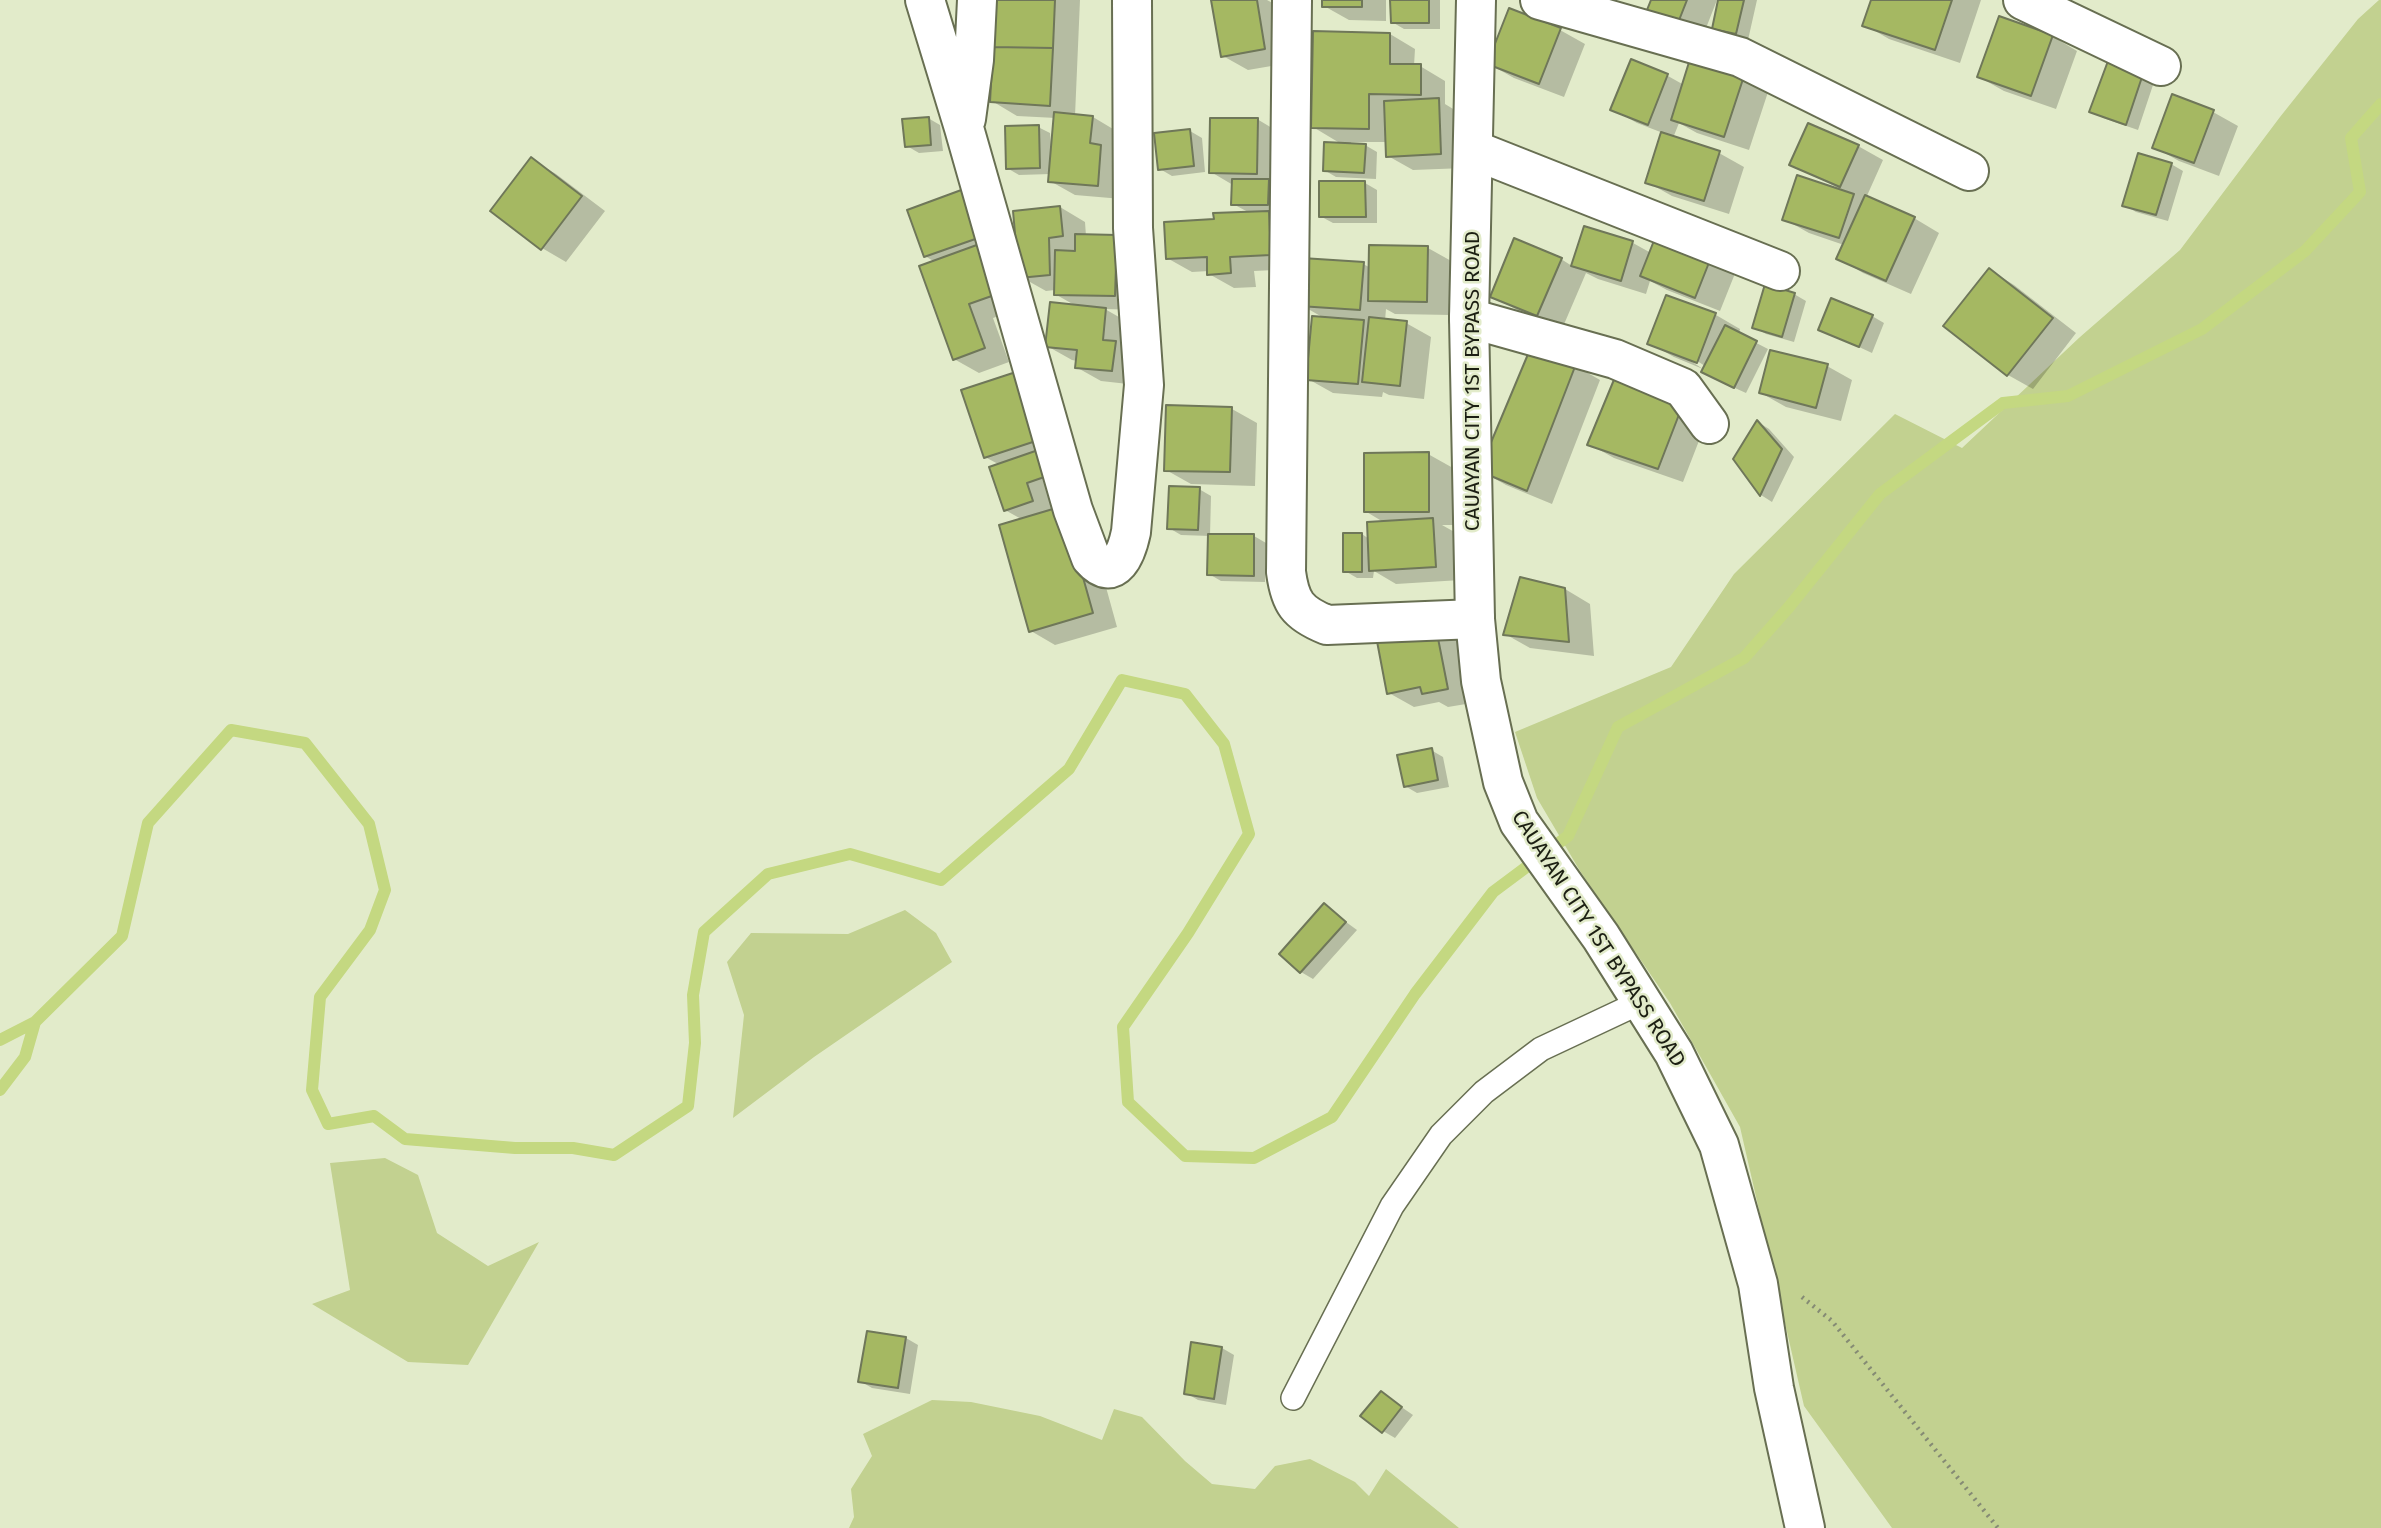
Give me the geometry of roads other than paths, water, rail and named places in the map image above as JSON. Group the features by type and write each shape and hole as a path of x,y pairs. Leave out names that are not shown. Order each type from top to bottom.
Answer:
{"street":[{"path":"925,0 1077,520 1091,558 1104,567 1113,567 1121,562 1131,532 1144,385 1133,228 1132,0"},
{"path":"964,128 975,60 977,0"},
{"path":"1292,0 1286,572 1289,594 1301,611 1327,625 1475,619"},
{"name":"CAUAYAN CITY 1ST BYPASS ROAD","path":"1476,0 1469,318 1475,619 1481,681 1489,719 1503,782 1519,822 1601,937 1674,1053 1719,1145 1758,1284 1774,1388 1804,1528"},
{"path":"1540,0 1740,57 1969,171"},
{"path":"2023,0 2161,65"},
{"path":"1474,150 1780,271"},
{"path":"1469,318 1615,359 1683,388 1709,424"}],"lane":[{"path":"1293,1398 1392,1206 1441,1135 1483,1092 1542,1049 1641,1002"}],"waterway":[{"path":"0,1040 35,1022 122,936 148,823 231,730 305,743 369,824 385,890 370,930 320,997 312,1090 328,1124 374,1116 405,1139 515,1148 573,1148 614,1155 688,1106 695,1043 693,995 704,932 768,874 850,854 941,880 1069,769 1122,680 1185,694 1224,744 1249,834 1188,933 1123,1027 1128,1102 1185,1156 1254,1158 1332,1117 1415,994 1493,892 1568,836 1618,727 1744,658 1880,494 2003,403 2068,396 2202,329 2305,251 2360,192 2351,138 2381,104"},
{"path":"0,1090 25,1057 35,1022"}]}
